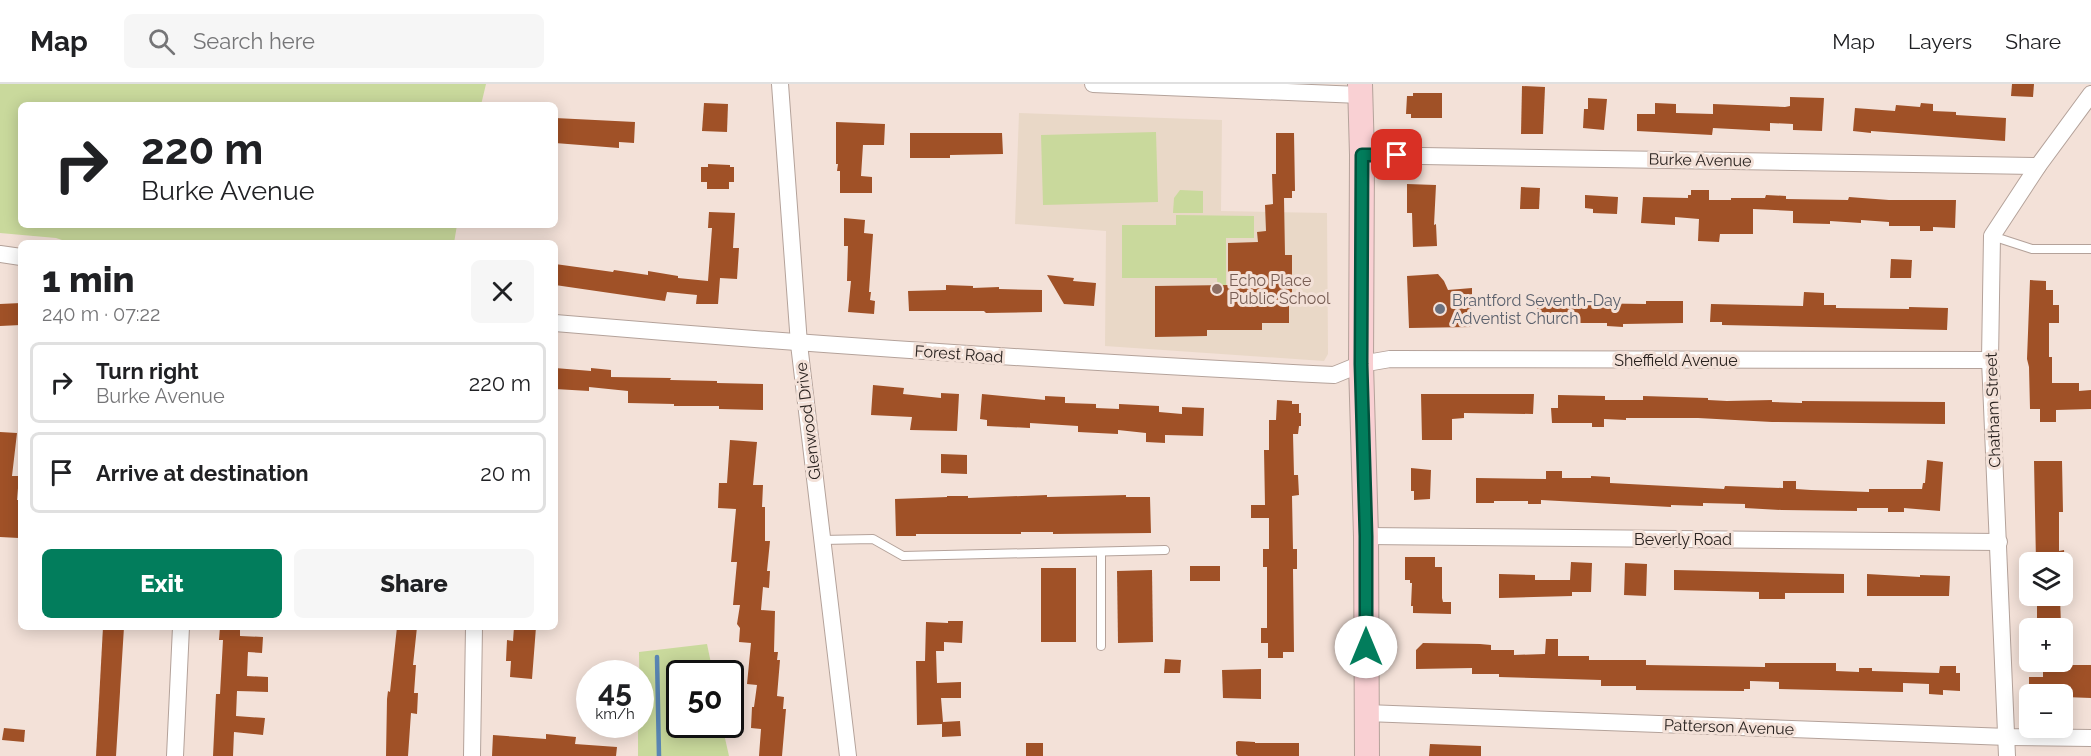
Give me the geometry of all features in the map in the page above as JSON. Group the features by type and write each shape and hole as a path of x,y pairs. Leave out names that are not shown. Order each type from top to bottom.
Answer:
{"main road":[{"path":"1360,90 1361,364 1366,536 1367,756"}],"street":[{"name":"Glenwood Drive","path":"780,84 799,344 848,756"},
{"path":"1093,84 1360,90"},
{"path":"1992,236 2037,166 2091,94"},
{"name":"Burke Avenue","path":"1362,155 2037,166"},
{"name":"Chatham Street","path":"1992,236 1990,360 2008,737 2007,756"},
{"path":"0,254 18,257"},
{"name":"Forest Road","path":"558,323 799,344 1132,365 1334,375 1361,364"},
{"name":"Sheffield Avenue","path":"1361,364 1390,360 1990,360"},
{"name":"Beverly Road","path":"1366,536 1999,542"},
{"path":"175,756 181,630"},
{"path":"472,756 474,630"},
{"name":"Patterson Avenue","path":"1366,713 2008,737 2091,738"}],"lane":[{"path":"1992,236 2032,249 2091,249"},
{"path":"822,540 873,539 903,556 1165,550"},
{"path":"1101,552 1101,646"}],"shaded area":[{"name":"Echo Place Public School","path":"1019,113 1222,120 1221,211 1327,213 1328,354 1324,361 1105,346 1106,231 1015,224"}],"green space":[{"path":"0,84 486,84 482,102 18,102 18,228 456,228 454,240 62,240 0,233"},
{"path":"1156,132 1158,202 1043,205 1041,135"},
{"path":"1180,190 1203,191 1203,213 1173,213 1174,198"},
{"path":"1176,215 1254,216 1254,238 1226,238 1226,293 1218,293 1217,278 1122,278 1122,225 1176,225"},
{"path":"707,644 710,660 666,660 666,738 725,738 729,756 638,756 638,738 654,738 654,660 639,660 639,652"}],"building":[{"path":"2012,84 2034,84 2033,97 2011,96"},
{"path":"1522,86 1545,87 1543,134 1521,134"},
{"path":"1413,93 1442,93 1442,118 1411,118 1411,114 1406,114 1407,96 1413,96"},
{"path":"1790,97 1824,98 1822,131 1793,130 1793,124 1770,123 1770,131 1713,128 1712,135 1637,131 1637,114 1655,114 1655,103 1676,104 1676,113 1713,114 1713,104 1785,107 1790,106"},
{"path":"1588,98 1607,99 1604,130 1583,128 1584,109 1588,109"},
{"path":"704,103 728,104 727,132 702,131"},
{"path":"1921,103 1933,104 1933,111 2006,118 2005,141 1853,131 1855,108 1895,111 1896,105 1920,107"},
{"path":"558,118 635,122 634,143 619,142 619,148 558,143"},
{"path":"836,122 885,124 884,145 863,145 861,176 872,177 872,193 840,193 840,171 837,171 838,164 836,164"},
{"path":"910,133 1002,133 1003,154 910,158"},
{"path":"1276,133 1294,133 1295,191 1292,191 1292,198 1284,198 1285,255 1292,255 1292,302 1289,302 1289,323 1262,323 1262,330 1207,330 1207,336 1155,337 1155,286 1228,285 1228,243 1258,242 1257,232 1266,231 1265,205 1273,204 1272,174 1276,174"},
{"path":"708,164 734,167 734,182 729,182 729,189 707,189 707,182 701,182 701,167 708,167"},
{"path":"1407,184 1436,185 1434,225 1436,224 1437,246 1413,247 1412,213 1407,213"},
{"path":"1521,187 1540,188 1539,209 1520,209"},
{"path":"1691,190 1709,190 1709,200 1765,198 1766,195 1786,196 1786,199 1848,200 1849,197 1889,200 1956,200 1955,228 1933,227 1933,231 1920,231 1920,226 1889,226 1889,222 1861,220 1861,223 1830,221 1830,224 1793,223 1793,211 1753,209 1753,234 1720,234 1719,242 1698,241 1699,219 1675,217 1675,225 1641,223 1643,197 1688,198"},
{"path":"1585,195 1618,197 1617,214 1593,213 1593,209 1585,208"},
{"path":"709,212 735,213 733,248 739,248 737,279 720,278 718,304 696,304 697,295 667,292 665,301 558,285 558,264 648,275 648,271 678,276 678,278 708,281 712,228 708,228"},
{"path":"844,218 865,220 864,233 873,234 869,292 871,292 870,300 875,301 874,314 848,312 851,281 847,281 848,246 844,246"},
{"path":"1891,259 1912,260 1911,278 1890,278"},
{"name":"Brantford Seventh-Day Adventist Church","path":"1438,274 1448,290 1472,288 1472,327 1409,328 1407,276"},
{"path":"1047,275 1096,283 1094,306 1064,304"},
{"path":"2030,280 2046,281 2046,290 2053,290 2053,305 2059,305 2059,323 2049,323 2052,383 2079,383 2079,391 2091,390 2091,409 2056,410 2056,422 2040,422 2040,409 2030,409 2027,359"},
{"path":"946,285 1042,290 1042,312 909,311 908,291 946,290"},
{"path":"1804,292 1824,293 1824,305 1836,305 1836,308 1948,308 1947,330 1722,325 1722,322 1710,322 1711,304 1803,306"},
{"path":"1562,296 1574,296 1574,303 1646,304 1646,301 1683,301 1683,323 1623,324 1623,327 1607,326 1607,323 1537,323 1537,303 1562,300"},
{"path":"18,303 18,325 0,326 0,304"},
{"path":"558,368 611,370 611,377 763,384 763,410 628,403 628,391 589,387 589,391 558,389"},
{"path":"873,385 904,388 903,394 941,398 941,393 959,394 957,431 910,430 912,417 871,415"},
{"path":"982,394 1045,400 1045,396 1065,397 1065,403 1096,404 1096,408 1119,409 1119,404 1159,406 1159,412 1182,414 1182,407 1204,408 1203,436 1165,435 1165,443 1146,442 1146,433 1118,430 1118,434 1078,432 1078,426 1030,423 1030,428 987,426 987,420 980,419"},
{"path":"1421,394 1534,394 1533,414 1464,413 1464,418 1452,419 1452,440 1422,440"},
{"path":"1558,395 1605,396 1605,400 1643,400 1643,396 1802,403 1802,401 1945,402 1945,424 1626,418 1626,420 1604,419 1604,427 1592,427 1592,423 1552,423 1551,408 1558,408"},
{"path":"1277,400 1299,404 1299,413 1301,413 1301,426 1299,426 1298,434 1293,434 1294,475 1298,475 1299,495 1292,496 1293,549 1297,549 1297,569 1293,569 1294,652 1283,652 1283,658 1268,658 1268,643 1261,643 1261,628 1267,628 1267,567 1263,567 1263,549 1269,549 1269,518 1251,518 1251,505 1265,505 1264,450 1269,450 1269,420 1276,420"},
{"path":"0,432 17,433 12,476 18,476 18,538 0,537"},
{"path":"730,440 757,442 753,485 763,485 765,541 770,541 767,571 770,571 769,588 763,587 761,610 775,611 774,652 778,652 777,660 780,660 777,696 784,697 783,709 786,709 782,756 759,756 761,729 751,728 752,707 754,707 757,685 747,684 751,643 739,642 740,628 737,624 740,605 733,605 737,562 731,562 736,509 718,508 719,483 727,483"},
{"path":"941,454 967,455 967,474 941,473"},
{"path":"1927,460 1943,462 1940,511 1904,508 1904,512 1888,512 1888,508 1857,508 1857,511 1782,510 1745,508 1745,504 1703,503 1703,506 1671,505 1671,507 1541,500 1541,504 1528,504 1528,501 1476,503 1476,478 1546,479 1546,471 1562,471 1562,478 1610,477 1610,483 1724,489 1725,486 1783,488 1783,481 1796,481 1796,489 1811,490 1869,492 1869,489 1922,489 1925,483"},
{"path":"2034,461 2062,461 2063,512 2059,512 2059,551 2064,550 2064,552 2036,552"},
{"path":"1411,468 1431,470 1430,499 1414,500 1414,491 1411,491"},
{"path":"1047,495 1047,497 1126,495 1126,497 1150,497 1151,533 1021,532 1021,534 896,536 895,499"},
{"path":"1405,557 1435,557 1435,567 1442,567 1443,602 1451,602 1451,614 1413,613 1412,583 1410,580 1405,580"},
{"path":"1571,562 1592,563 1591,592 1572,592 1572,596 1499,598 1499,574 1535,575 1535,580 1570,580"},
{"path":"1625,563 1647,564 1646,596 1624,595"},
{"path":"1190,566 1220,566 1220,581 1190,581"},
{"path":"1041,568 1076,568 1076,642 1041,642"},
{"path":"1152,570 1153,642 1118,643 1117,571"},
{"path":"1674,570 1844,574 1844,593 1785,593 1785,599 1759,599 1759,592 1674,590"},
{"path":"1867,574 1950,576 1949,596 1867,596"},
{"path":"2037,606 2060,606 2061,618 2037,618"},
{"path":"948,621 963,621 962,643 944,642 944,651 936,651 937,683 961,682 961,698 941,698 943,722 960,721 961,736 942,737 942,724 917,725 916,661 925,661 926,622 948,623"},
{"path":"103,630 124,630 116,756 96,756"},
{"path":"220,630 240,630 240,636 263,637 262,653 248,652 247,676 268,677 268,692 237,691 236,716 265,718 263,735 234,732 233,756 213,756 216,694 220,694 223,640 219,640"},
{"path":"397,630 417,630 413,665 416,665 414,693 418,693 417,714 411,713 408,756 386,756 387,699 388,691 390,692"},
{"path":"514,630 536,630 532,679 510,677 511,661 506,661 507,640 513,641"},
{"path":"1546,639 1558,639 1558,656 1589,656 1589,660 1646,660 1646,665 1765,667 1765,663 1836,663 1836,671 1859,672 1859,668 1872,668 1872,671 1939,673 1940,666 1956,666 1956,673 1960,673 1960,691 1943,690 1943,695 1929,694 1929,684 1903,683 1903,692 1779,689 1779,682 1750,681 1750,689 1744,689 1744,691 1636,690 1636,686 1601,686 1601,680 1499,677 1499,674 1472,674 1472,668 1416,669 1416,650 1423,643 1480,644 1491,645 1491,650 1514,650 1514,655 1545,654"},
{"path":"1165,659 1181,660 1180,673 1164,673"},
{"path":"2073,665 2091,665 2091,698 2073,697 2073,684 2029,684 2029,677 2043,677 2043,672 2073,672"},
{"path":"1261,669 1261,699 1223,698 1222,670"},
{"path":"4,728 25,730 24,742 2,740"},
{"path":"546,734 576,737 575,744 617,747 616,756 492,756 493,735 546,739"},
{"path":"1236,742 1299,743 1299,756 1238,756"},
{"path":"1026,743 1043,743 1043,756 1026,756"},
{"path":"1430,744 1481,746 1481,756 1429,756"}],"waterway":[{"path":"657,657 659,756"}],"place":[{"name":"Echo Place Public School","path":"1217,289"},
{"name":"Brantford Seventh-Day Adventist Church","path":"1440,309"}],"route":[{"path":"1366,647 1366,536 1361,364 1362,155 1397,155"}]}
